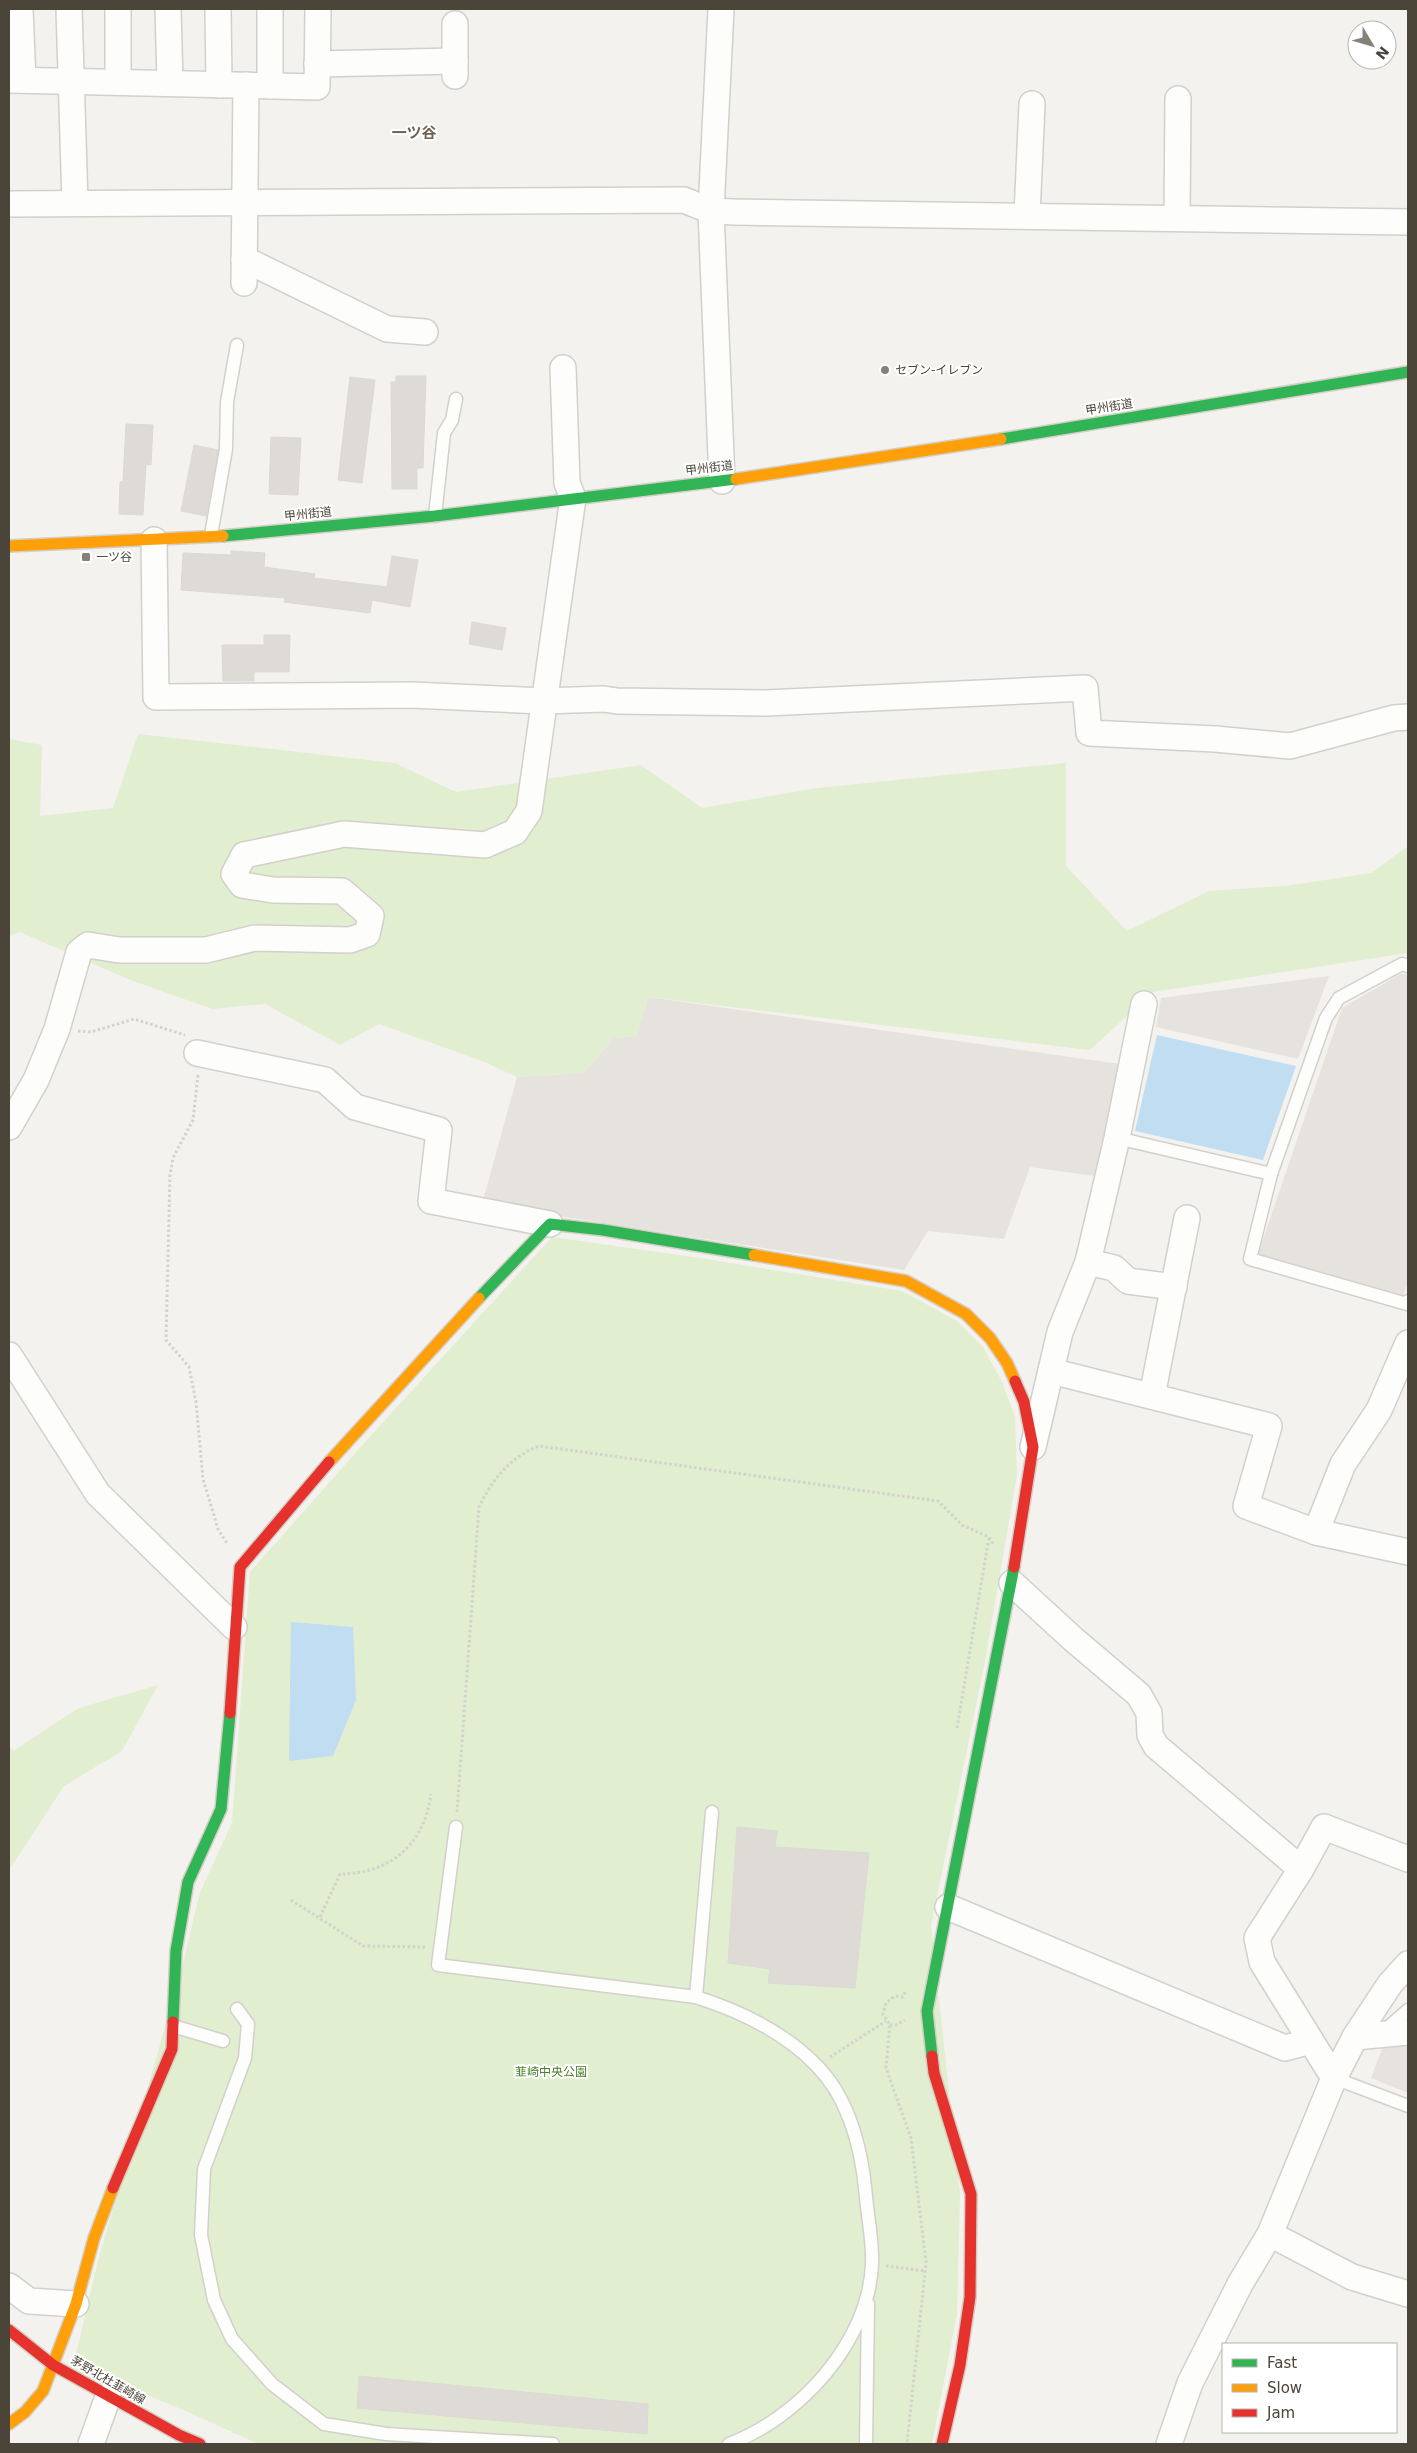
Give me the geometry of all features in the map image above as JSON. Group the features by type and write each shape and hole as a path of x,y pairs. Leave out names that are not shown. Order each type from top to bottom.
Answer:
{"main road":[{"name":"甲州街道","path":"9,546 211,536 435,516 722,481 960,446 1408,372"},
{"path":"9,2424 24,2412 43,2391 76,2304 94,2238 120,2170 172,2049 176,1951 188,1882 221,1809 228,1743 234,1627 240,1567 332,1459 524,1249 550,1224 604,1230 906,1281 966,1314 990,1338 1007,1363 1024,1402 1033,1447 1012,1583 927,2011 934,2073 970,2194 970,2296 960,2365 942,2444"},
{"name":"茅野北杜韮崎線","path":"9,2330 53,2365 179,2436 200,2444"}],"street":[{"path":"20,9 16,80 317,87 318,9"},
{"path":"69,9 75,203"},
{"path":"118,9 118,82"},
{"path":"168,9 170,83"},
{"path":"218,9 219,85"},
{"path":"270,9 243,202 244,271 387,329 425,332"},
{"path":"721,9 711,211 722,481"},
{"path":"317,64 455,69 454,24"},
{"path":"1177,218 1178,99"},
{"path":"1027,215 1032,104"},
{"path":"9,204 684,200 711,211 1408,222"},
{"path":"9,1127 36,1080 57,1029 80,952 88,945 119,950 206,950 256,938 350,940 367,934 371,916 342,892 273,890 242,885 234,874 244,855 344,834 485,845 515,832 529,811 573,498 567,483 563,368"},
{"path":"154,540 156,697 413,694 544,701 604,699 617,701 766,703 1085,688 1089,733 1215,739 1290,746 1394,718 1408,717"},
{"path":"1033,1447 1060,1332 1088,1262 1117,1138 1144,1004"},
{"path":"197,1053 324,1080 355,1107 439,1130 431,1201 550,1224"},
{"path":"522,1218 524,1249"},
{"path":"1152,1396 1187,1218"},
{"path":"1088,1262 1114,1268 1128,1281 1174,1287"},
{"path":"1316,1532 1343,1464 1379,1410 1408,1343"},
{"path":"9,1355 98,1494 234,1627"},
{"path":"1051,1370 1269,1426 1246,1506 1316,1532 1408,1552"},
{"path":"1012,1583 1073,1639 1139,1694 1149,1713 1150,1735 1156,1746 1301,1870"},
{"path":"1334,2078 1262,1962 1257,1938 1301,1870 1324,1827 1408,1859"},
{"path":"948,1907 1285,2048 1311,2041"},
{"path":"1169,2444 1190,2383 1240,2284 1270,2234 1334,2078 1355,2037 1390,1984 1408,1964"},
{"path":"1355,2037 1408,2032"},
{"path":"1270,2234 1352,2277 1408,2294"},
{"path":"9,2286 28,2300 76,2304"},
{"path":"91,2444 108,2397"}],"lane":[{"path":"211,536 226,449 227,402 237,345"},
{"path":"435,516 444,433 452,420 456,399"},
{"path":"1408,966 1402,964 1339,998 1326,1018 1271,1174 1250,1258 1407,1304 1408,1301"},
{"path":"1117,1138 1271,1174"},
{"path":"696,1997 712,1812"},
{"path":"456,1827 442,1947 438,1966 696,1997 736,2010 774,2031 817,2065 833,2088 856,2134 863,2164 872,2264 856,2328 825,2374 783,2416 749,2437 729,2444"},
{"path":"237,2009 248,2024 245,2058 204,2169 201,2235 214,2300 232,2339 272,2384 324,2424 386,2434 553,2444"},
{"path":"1380,2034 1408,2010"},
{"path":"173,2026 223,2041"},
{"path":"1334,2078 1408,2106"},
{"path":"866,2444 868,2286"}],"path":[{"path":"57,1029 91,1032 134,1019 180,1032 193,1040 199,1060 193,1120 174,1158 170,1175 166,1340 189,1367 196,1402 203,1479 218,1529 240,1567"},
{"path":"456,1827 479,1507 490,1484 522,1452 539,1446 938,1500 962,1525 989,1537 997,1552"},
{"path":"320,1917 340,1874 361,1874 386,1865 404,1852 429,1811 431,1794"},
{"path":"291,1900 363,1946 442,1947"},
{"path":"817,2065 886,2021"},
{"path":"872,2264 925,2270"}],"green space":[{"path":"138,734 395,763 456,792 641,765 702,808 817,788 1066,763 1066,866 1127,931 1209,891 1285,886 1371,873 1408,846 1408,953 1153,992 1090,1050 648,997 637,1036 614,1038 584,1073 517,1077 482,1061 379,1024 340,1045 265,1004 212,1009 128,979 20,932 9,936 9,739 42,745 40,816 113,808"},
{"name":"韮崎中央公園","path":"552,1237 700,1258 902,1291 957,1321 983,1347 1002,1382 1015,1417 1017,1475 985,1661 931,1926 960,2193 957,2314 932,2444 258,2444 125,2386 76,2354 98,2261 183,1964 200,1892 232,1823 250,1572 366,1441"},
{"path":"158,1685 122,1751 64,1786 9,1870 9,1745 13,1751 79,1708"}],"shaded area":[{"path":"1402,973 1408,975 1408,1282 1403,1295 1258,1254 1342,1008"},
{"path":"1329,976 1298,1059 1156,1027 1161,998"},
{"path":"648,997 1120,1064 1094,1176 1030,1167 1004,1239 928,1231 904,1270 482,1204 517,1077 584,1073 614,1038 637,1036"},
{"path":"1408,2044 1408,2093 1371,2078 1383,2046"}],"water":[{"path":"1157,1035 1296,1066 1263,1160 1135,1131"},
{"path":"291,1622 353,1627 356,1700 333,1756 289,1761"}],"building":[{"path":"396,376 426,376 423,468 417,468 417,489 392,489 391,382 396,382"},
{"path":"350,377 375,380 362,483 338,480"},
{"path":"126,424 153,425 151,465 146,464 143,515 119,514 120,482 123,482"},
{"path":"271,437 301,438 298,495 269,494"},
{"path":"194,445 218,450 206,516 181,511"},
{"path":"231,551 265,553 264,567 315,574 314,578 387,587 392,556 418,560 410,607 372,600 370,613 284,602 285,598 181,590 183,553 231,555"},
{"path":"472,622 506,628 502,650 469,644"},
{"path":"264,635 290,635 289,672 254,672 254,681 223,681 222,645 264,645"},
{"path":"737,1827 777,1831 775,1847 869,1853 855,1988 768,1983 770,1969 728,1963"},
{"path":"359,2376 648,2404 647,2434 357,2408"}],"traffic: fast":[{"path":"1001,439 1408,372"},
{"path":"223,536 435,516 736,479"},
{"path":"479,1298 550,1224 603,1230 754,1255"},
{"path":"932,2056 927,2011 1014,1567"},
{"path":"173,2022 176,1951 188,1882 221,1809 230,1713"}],"traffic: slow":[{"path":"736,479 1001,439"},
{"path":"9,546 223,536"},
{"path":"754,1255 906,1281 966,1314 990,1338 1007,1363 1015,1381"},
{"path":"329,1462 479,1298"},
{"path":"9,2424 25,2412 43,2391 76,2304 94,2238 113,2188"}],"traffic: jam":[{"path":"1014,1567 1033,1447 1024,1402 1015,1381"},
{"path":"230,1713 240,1567 329,1462"},
{"path":"113,2188 172,2049 173,2022"},
{"path":"932,2056 934,2073 971,2194 970,2297 960,2365 942,2444"},
{"path":"9,2330 53,2365 179,2435 200,2444"}],"place":[{"name":"セブン-イレブン","path":"885,370"},
{"name":"一ツ谷","path":"86,557"}],"district":[{"name":"一ツ谷","path":"414,133"}]}
